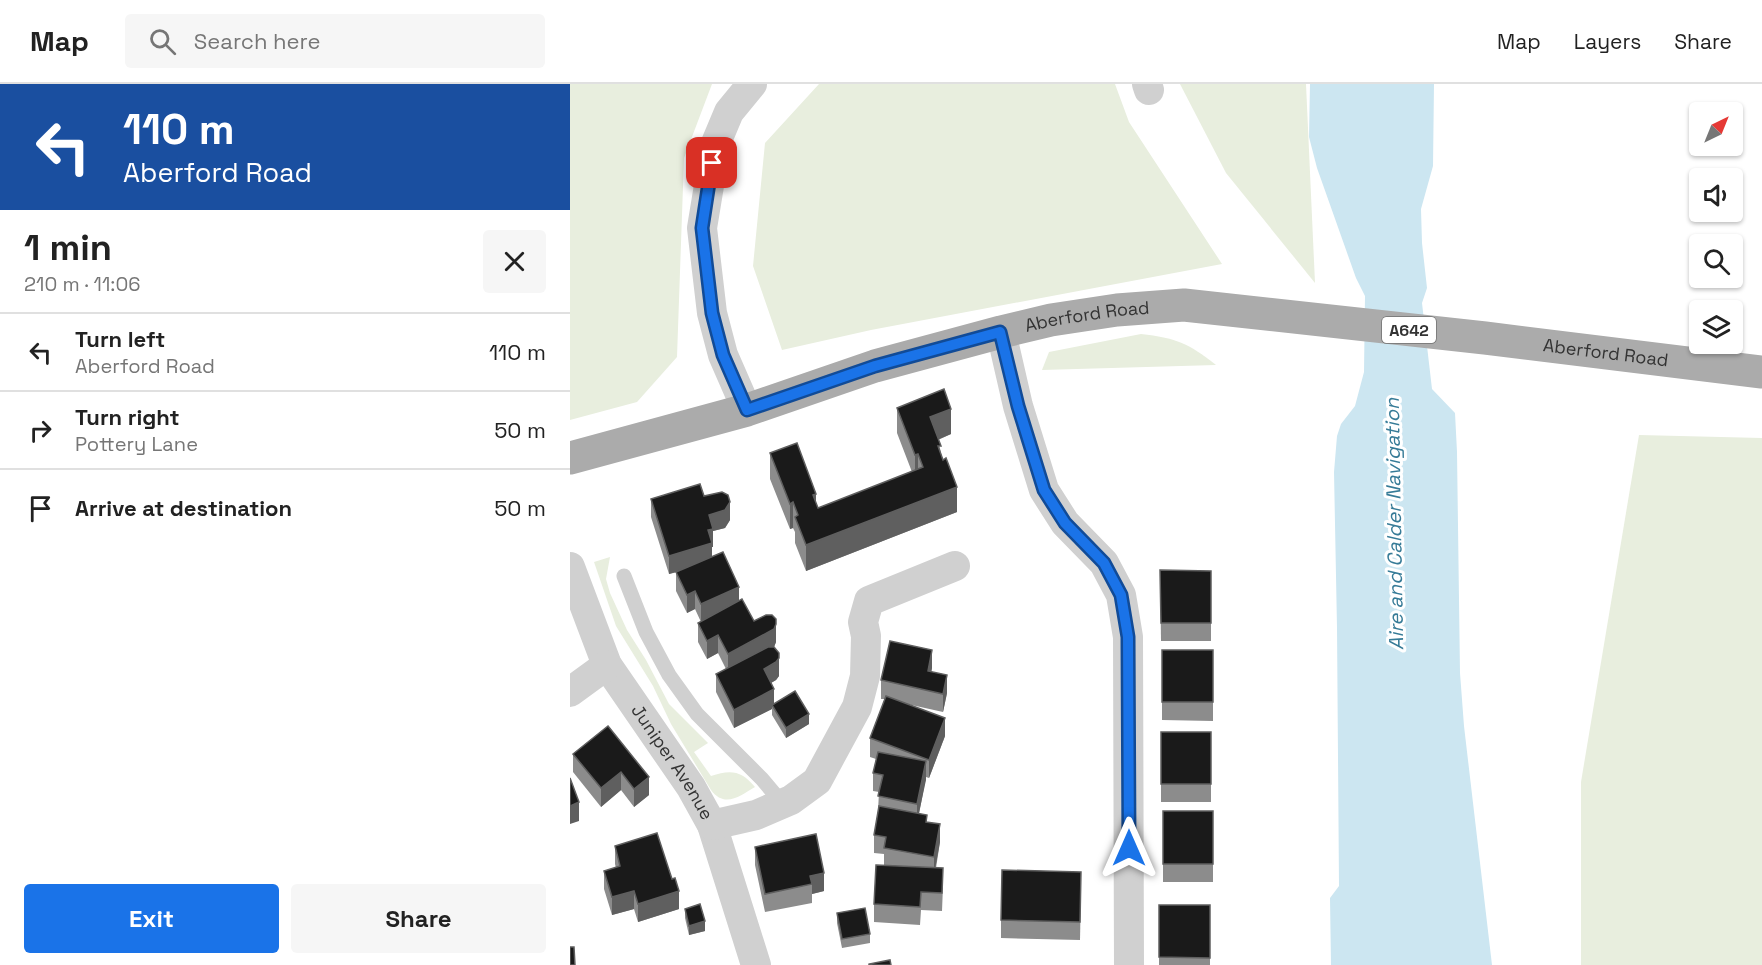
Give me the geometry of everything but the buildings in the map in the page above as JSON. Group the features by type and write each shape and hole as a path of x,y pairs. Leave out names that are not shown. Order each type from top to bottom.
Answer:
{"main road":[{"name":"Aberford Road","path":"570,458 747,410 875,366 1000,332 1117,310 1184,305 1485,338 1762,372"}],"street":[{"path":"738,89 716,143 702,228 712,313 723,355 747,410"},
{"path":"1000,332 1018,406 1044,490 1065,523 1104,563 1121,595 1128,637 1129,965"},
{"path":"712,825 756,815 783,804 817,781 857,707 865,676 866,636 863,622 869,601 955,566"},
{"name":"Juniper Avenue","path":"570,567 607,665 691,787 712,825 756,965"},
{"path":"570,692 607,665"}],"lane":[{"path":"624,576 646,632 669,675 691,706 717,735 762,778 783,804"}],"green space":[{"path":"570,84 712,84 684,158 677,357 637,402 570,420"},
{"path":"819,84 1115,84 1129,122 1222,264 871,330 782,350 753,266 765,143"},
{"path":"1180,84 1306,84 1315,283 1226,173"},
{"path":"1141,334 1164,337 1181,343 1216,365 1042,370 1049,352"},
{"path":"1639,435 1762,438 1762,965 1581,965 1581,782"},
{"path":"610,557 606,579 627,630 669,704 708,743 694,752 711,776 736,773 755,787 744,794 727,800 716,796 671,724 653,686 616,626 594,562"}],"water":[{"name":"Aire and Calder Navigation","path":"1310,84 1434,84 1433,166 1421,209 1427,288 1422,303 1432,389 1455,413 1460,673 1492,965 1331,965 1330,898 1339,886 1334,472 1337,436 1341,424 1355,406 1364,372 1365,296 1356,278 1317,168 1309,137"}],"route":[{"path":"712,163 702,228 712,313 723,355 747,410 875,366 1000,332 1018,406 1044,490 1065,523 1104,563 1121,595 1128,637 1129,848"}]}
